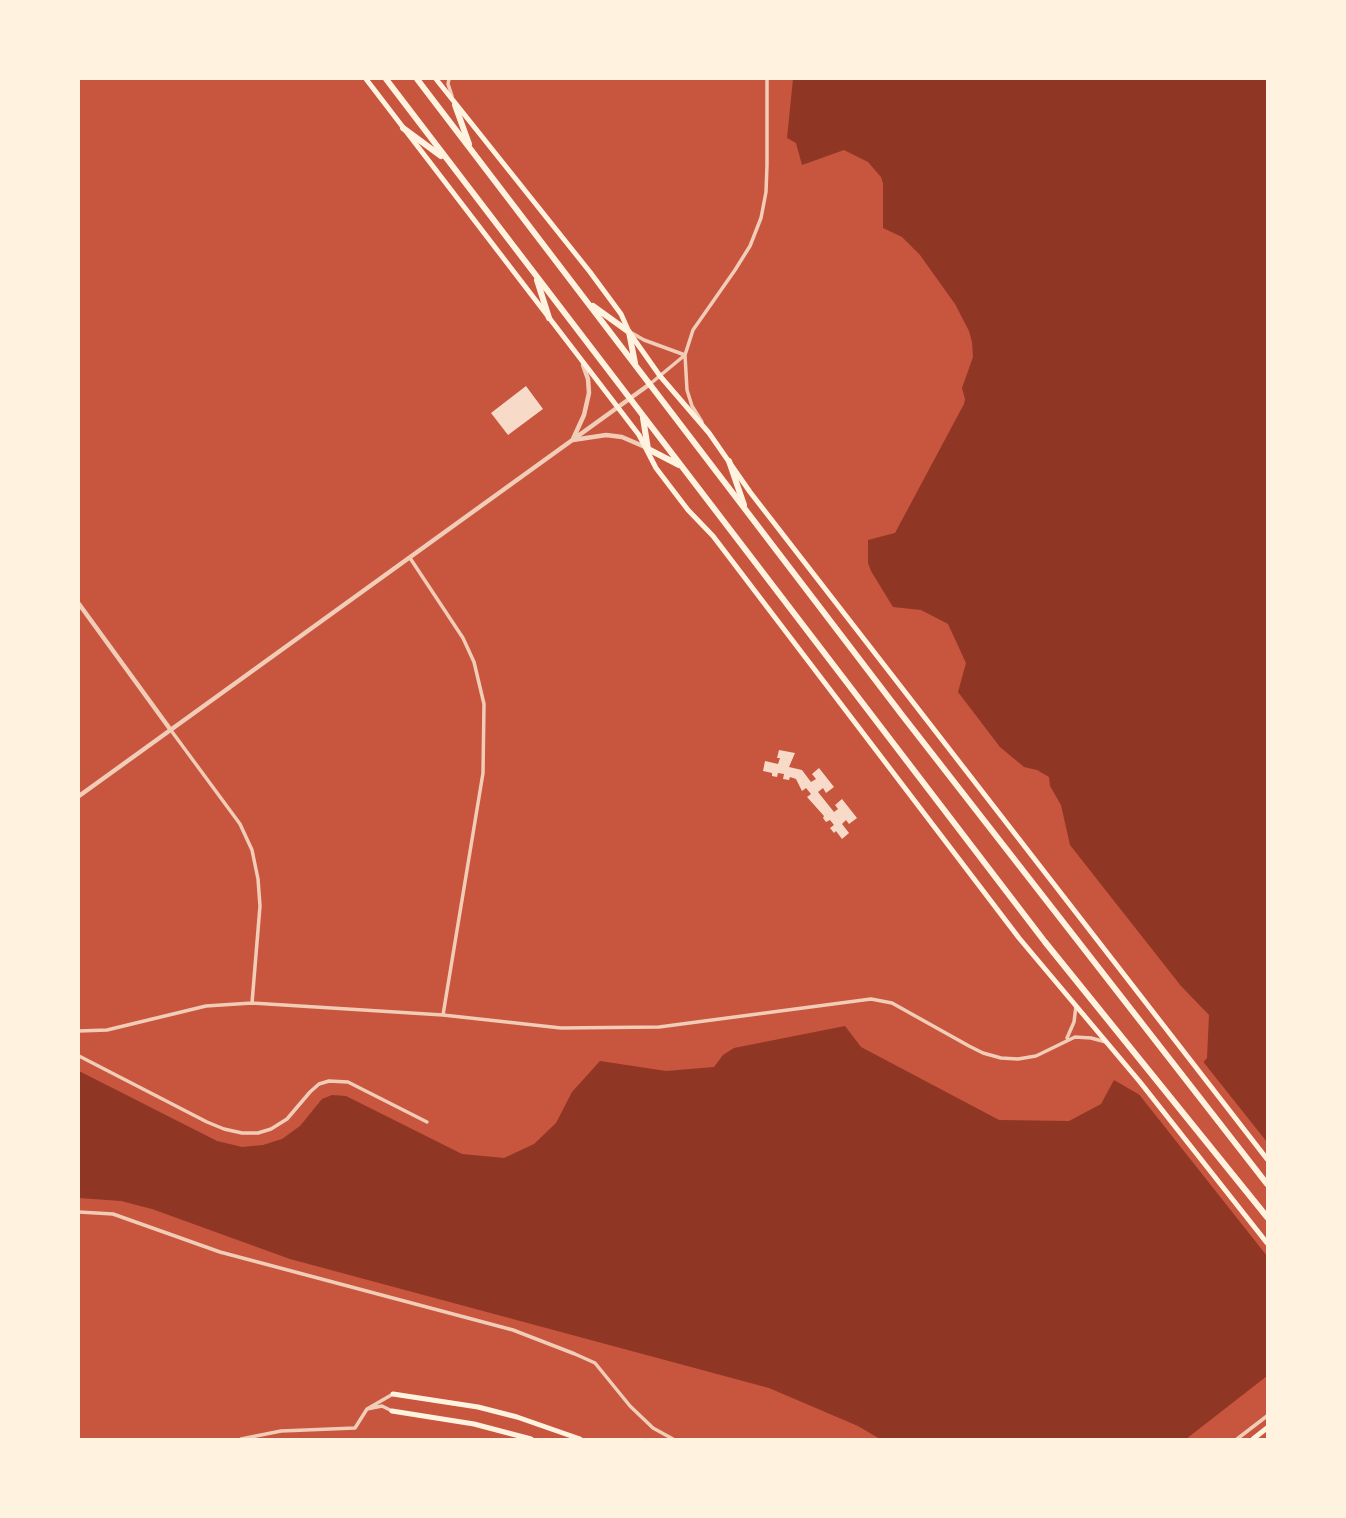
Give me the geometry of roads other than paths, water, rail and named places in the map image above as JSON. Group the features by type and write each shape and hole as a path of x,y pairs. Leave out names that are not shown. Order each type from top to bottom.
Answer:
{"highway":[{"path":"386,79 1045,942 1267,1217"},
{"path":"417,79 1168,1060 1267,1184"},
{"path":"456,105 471,149"},
{"path":"403,128 449,162"},
{"path":"535,275 548,318"},
{"path":"588,302 629,332 635,365"},
{"path":"643,417 648,449 681,466"},
{"path":"729,461 746,510"}],"main road":[{"path":"366,79 648,449 656,468 688,510 713,536 1011,927 1108,1043 1267,1243"},
{"path":"436,79 590,272 621,314 629,332 660,376 709,433 750,492 1267,1158"},
{"path":"393,1394 478,1407 580,1439"},
{"path":"392,1411 474,1424 531,1439"},
{"path":"1253,1439 1267,1428"}],"street":[{"path":"449,79 448,84 456,105"},
{"path":"709,433 692,406 687,390 685,355 693,330 750,246 761,218 767,165 766,79"},
{"path":"629,332 685,355"},
{"path":"79,796 630,399 685,355"},
{"path":"572,440 584,415 589,393 589,379 582,362"},
{"path":"572,440 606,435 622,437 648,449"},
{"path":"409,557 463,638 474,662 484,704 483,773 443,1015"},
{"path":"79,604 240,824 252,850 260,906 252,1003"},
{"path":"79,1031 107,1030 206,1006 252,1003 443,1015 561,1028 659,1027 871,999 892,1003 976,1050 1002,1058 1036,1056 1052,1050 1066,1040 1083,1037 1108,1043"},
{"path":"1066,1040 1074,1022 1076,1006"},
{"path":"79,1056 207,1122 242,1133 258,1133 271,1129 286,1119 319,1084 330,1081 348,1082 427,1122"},
{"path":"79,1212 113,1214 220,1252 513,1330 575,1353 595,1363 653,1429 673,1439"},
{"path":"241,1439 281,1431 355,1428 367,1409 393,1394"},
{"path":"367,1409 382,1406 392,1411"},
{"path":"1237,1439 1267,1416"}]}
